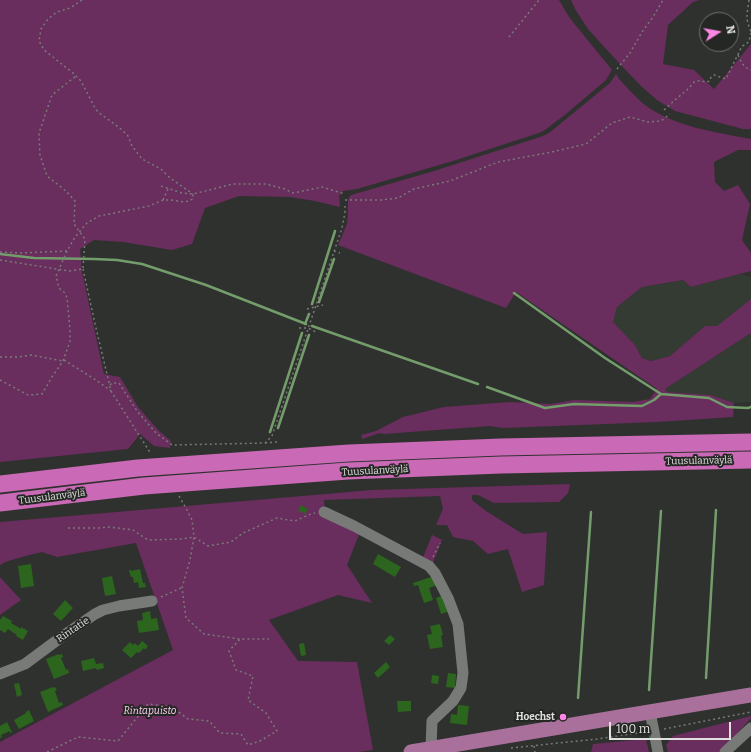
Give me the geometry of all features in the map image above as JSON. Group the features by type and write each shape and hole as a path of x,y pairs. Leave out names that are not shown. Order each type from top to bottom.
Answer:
{"highway":[{"path":"659,444 713,435 751,432"},
{"name":"Tuusulanväylä","path":"0,484 138,468 349,453 539,446 751,442"},
{"name":"Tuusulanväylä","path":"0,504 144,486 348,472 501,465 751,460"}],"main road":[{"path":"412,752 751,695"}],"street":[{"path":"324,512 354,526 429,566 435,573 445,592 458,624 463,673 461,688 453,701 432,721 431,749"},
{"name":"Rintatie","path":"0,674 25,664 60,638 103,610 152,601"},
{"path":"650,712 658,752"},
{"path":"725,752 751,728"}],"path":[{"path":"82,0 70,8 57,12 48,19 41,29 39,41 44,50 81,81 98,112 128,136 132,146 142,159 161,169 170,178 193,194"},
{"path":"509,37 539,0"},
{"path":"617,69 630,53 663,0"},
{"path":"664,110 695,81 710,81 714,75 726,79 742,46 747,44 751,32 746,14 750,5 749,0"},
{"path":"738,55 742,65 751,70"},
{"path":"76,76 52,95 39,133 40,155 47,176 66,191 75,201 74,224 85,239 83,269 111,391"},
{"path":"345,200 381,200 398,198 414,189 450,181 498,162 586,144 612,123 630,117 648,122 661,121 670,114"},
{"path":"161,186 182,194 193,194 233,184 266,184 286,189 293,193 322,187 345,194"},
{"path":"163,200 168,189"},
{"path":"0,380 28,395 42,394 63,360 70,341 70,330 67,298 65,293 60,288 56,276 67,251 87,223 99,216 126,212 149,206 163,200 185,202 193,199 193,194"},
{"path":"265,443 272,436 334,251 346,212 345,206"},
{"path":"0,252 20,253 67,251"},
{"path":"334,251 340,253"},
{"path":"0,260 69,271 83,269"},
{"path":"307,309 323,305"},
{"path":"299,328 308,328 316,332"},
{"path":"0,357 19,357 31,355 63,360 111,391 143,442"},
{"path":"110,385 112,383 119,383 137,411 156,433 172,445 277,442"},
{"path":"187,510 192,520 194,537 190,560 182,588 186,618 204,634 240,639 269,639"},
{"path":"68,528 109,527 133,530 148,540 182,539 194,537 208,546 230,542 243,532 277,518 295,521 311,514 324,512"},
{"path":"429,566 440,543"},
{"path":"152,601 182,588"},
{"path":"47,752 78,738 118,742 148,704 172,707 188,719 209,721 220,733 241,734 248,745 260,741 277,731 266,712 248,700 253,676 236,670 229,651 240,639"},
{"path":"508,748 597,739 654,731 751,712"},
{"path":"533,746 535,752"}],"shaded area":[{"path":"741,274 751,277 751,299 717,326 705,326 670,356 651,361 642,358 635,345 613,322 617,307 642,287 683,280 691,287"},
{"path":"751,333 751,402 734,403 711,395 667,392 665,389"}],"green space":[{"path":"0,0 559,0 569,17 612,70 606,80 545,130 453,161 357,189 343,191 339,196 340,207 290,197 239,196 205,208 192,244 172,250 123,242 94,240 80,249 82,272 104,374 120,377 138,407 159,431 171,441 170,448 154,446 140,434 128,449 0,462"},
{"path":"571,0 700,0 693,2 668,25 663,64 694,70 714,89 751,44 751,129 743,129 675,111 657,100 641,86 588,29"},
{"path":"616,74 619,79 645,105 669,119 696,128 751,139 751,150 738,150 714,162 715,182 724,191 738,185 750,204 742,240 751,253 751,271 691,287 683,280 642,287 617,307 613,322 635,345 642,358 651,361 670,356 705,326 717,326 751,299 751,333 665,389 667,392 711,395 734,403 733,417 658,422 503,428 490,426 384,434 380,433 362,439 361,435 376,431 403,417 444,407 510,402 551,404 574,400 633,402 650,399 657,389 516,292 506,308 338,245 347,224 348,199 351,195 434,171 543,136 549,133 610,83"},
{"name":"Rintapuisto","path":"570,484 568,493 559,502 494,503 478,495 472,495 472,500 486,511 523,534 547,532 544,585 522,592 508,549 488,554 473,541 453,537 447,525 436,525 443,509 440,496 324,500 325,510 362,527 347,565 372,603 338,595 269,620 298,661 357,662 373,750 359,752 0,752 0,742 173,650 136,543 57,557 42,552 5,562 0,565 0,522 372,490"},
{"path":"432,535 442,540 434,560 434,567 422,560"},
{"path":"0,577 21,600 0,615"},
{"path":"751,716 751,718 721,752 668,752 666,745 673,736"},
{"path":"646,739 649,752 591,752 593,744"}],"building":[{"path":"301,505 308,509 305,514 298,510"},
{"path":"378,554 401,567 395,577 373,564"},
{"path":"31,564 34,586 21,588 18,566"},
{"path":"140,569 143,583 145,583 146,587 139,588 138,582 134,583 133,577 131,577 129,570"},
{"path":"112,576 116,594 105,596 102,578"},
{"path":"434,576 437,585 429,588 433,600 424,603 418,585 414,586 413,583"},
{"path":"444,595 450,611 441,614 436,598"},
{"path":"65,600 73,608 61,621 53,614"},
{"path":"150,611 151,619 157,618 159,630 139,633 137,621 143,620 142,613"},
{"path":"3,616 12,621 11,623 21,629 21,627 28,631 23,640 8,629 5,633 0,630 0,620"},
{"path":"440,624 443,635 441,636 443,647 430,649 427,635 432,634 430,626"},
{"path":"390,635 395,639 389,645 384,641"},
{"path":"142,641 148,646 145,650 144,648 131,658 122,650 130,642 133,645 135,643 138,646"},
{"path":"304,643 306,655 301,656 299,644"},
{"path":"62,654 63,657 61,658 66,670 68,669 69,673 54,679 46,659"},
{"path":"94,658 96,664 103,663 104,668 83,671 81,661"},
{"path":"386,662 390,667 378,678 374,673"},
{"path":"448,673 456,674 455,688 446,687"},
{"path":"432,675 439,676 438,684 431,683"},
{"path":"19,683 22,695 17,697 14,684"},
{"path":"53,687 57,690 55,691 59,703 62,702 63,705 48,712 40,692"},
{"path":"397,701 411,701 411,711 398,712"},
{"path":"458,705 469,706 467,725 450,723 451,714 457,715"},
{"path":"29,710 34,721 19,729 14,720"},
{"path":"7,722 12,732 10,733 10,731 1,735 2,737 0,738 0,726"}],"waterway":[{"path":"312,304 335,231"},
{"path":"0,254 34,258 117,260 142,264 206,285 306,324"},
{"path":"319,302 334,259"},
{"path":"514,293 605,358 661,394"},
{"path":"305,324 309,314"},
{"path":"312,326 478,384"},
{"path":"270,432 302,333"},
{"path":"278,428 309,335"},
{"path":"487,387 545,408 574,404 642,406 654,400 661,394 709,398 727,407 751,407"},
{"path":"706,678 716,510"},
{"path":"649,690 661,511"},
{"path":"578,698 591,512"}],"place":[{"name":"Hoechst","path":"563,717"}]}
